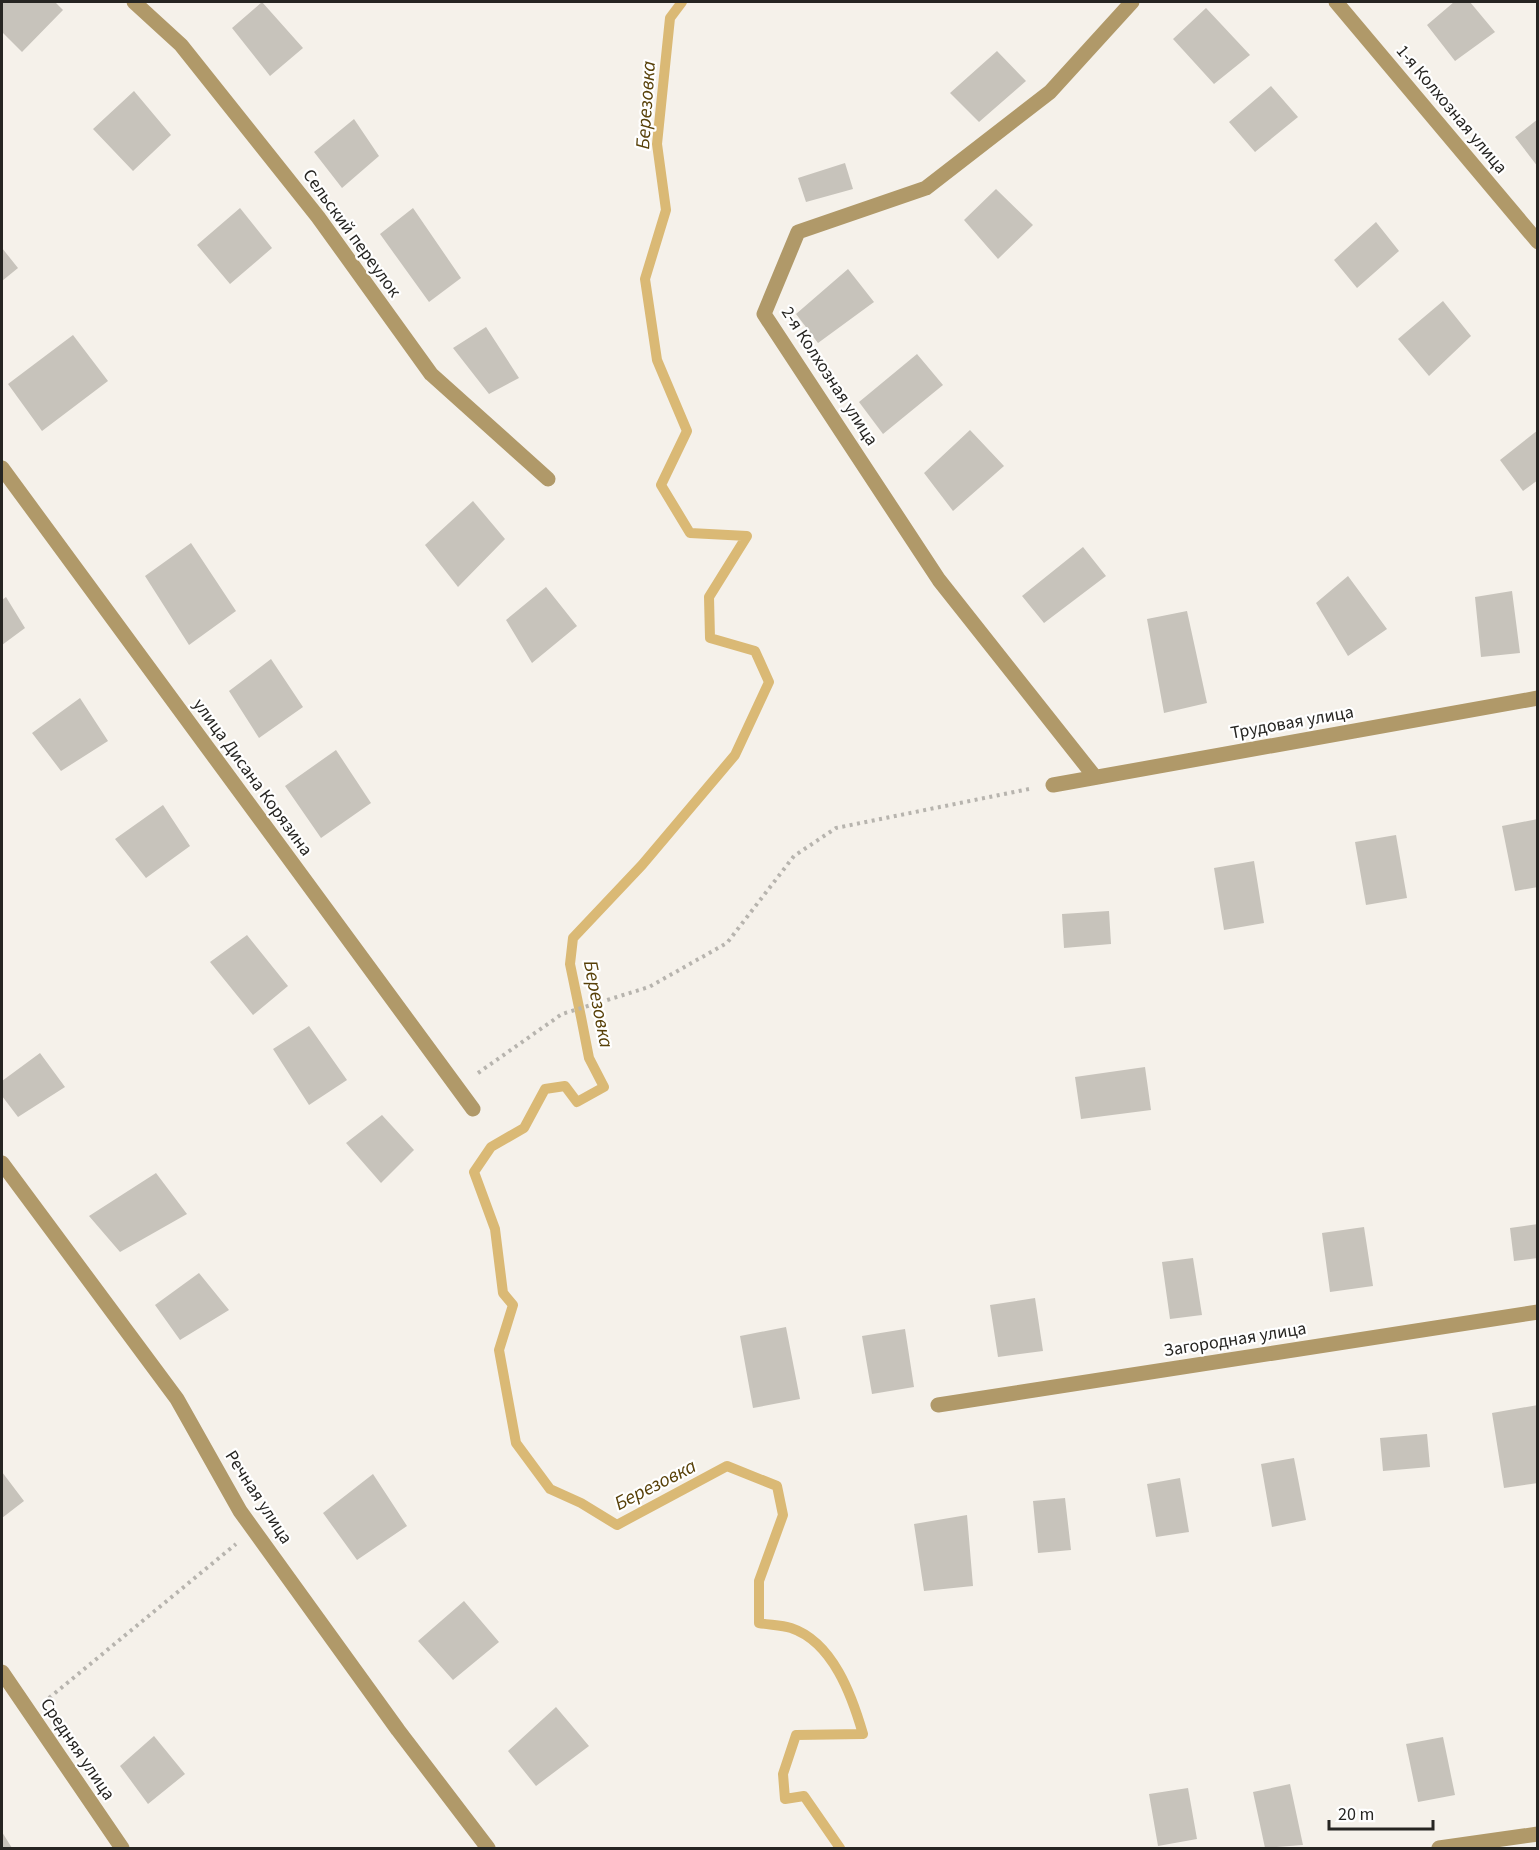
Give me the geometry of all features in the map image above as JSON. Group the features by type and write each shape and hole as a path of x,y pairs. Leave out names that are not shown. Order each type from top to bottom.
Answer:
{"street":[{"name":"Сельский переулок","path":"134,2 181,45 311,208 431,374 548,479"},
{"name":"2-я Колхозная улица","path":"1095,777 939,580 764,314 798,232 926,188 1050,92 1132,2"},
{"name":"1-я Колхозная улица","path":"1336,2 1536,237"},
{"name":"улица Дисана Корязина","path":"2,468 473,1108"},
{"name":"Трудовая улица","path":"1053,785 1538,698"},
{"name":"Речная улица","path":"2,1163 177,1399 240,1511 398,1730 488,1848"},
{"name":"Загородная улица","path":"938,1405 1538,1312"},
{"name":"Средняя улица","path":"2,1672 8,1692 30,1714 122,1848"},
{"path":"1438,1848 1538,1834"}],"path":[{"path":"458,1087 562,1014 649,987 727,944 794,856 836,828 1053,785"},
{"path":"30,1714 254,1529"}],"building":[{"path":"2,2 55,2 63,10 22,52 2,32"},
{"path":"262,2 303,48 270,76 232,28"},
{"path":"1454,2 1470,2 1495,32 1455,61 1427,25"},
{"path":"1206,8 1250,55 1214,84 1173,39"},
{"path":"997,51 1026,81 979,122 950,93"},
{"path":"1271,86 1298,117 1255,152 1229,122"},
{"path":"134,91 171,135 133,171 93,129"},
{"path":"354,119 379,156 342,188 314,152"},
{"path":"1538,119 1538,167 1515,137"},
{"path":"845,163 853,189 806,202 798,178"},
{"path":"996,189 1033,225 998,259 964,220"},
{"path":"240,208 272,248 230,284 197,245"},
{"path":"413,208 461,278 429,302 380,234"},
{"path":"1376,222 1399,251 1357,288 1334,260"},
{"path":"2,248 18,268 2,281"},
{"path":"848,269 874,302 818,343 796,314"},
{"path":"1443,301 1471,336 1429,376 1398,339"},
{"path":"486,327 519,378 489,394 453,348"},
{"path":"73,335 108,381 42,431 8,384"},
{"path":"917,354 943,385 883,434 859,402"},
{"path":"970,430 1004,466 953,511 924,473"},
{"path":"1538,430 1538,480 1523,491 1500,460"},
{"path":"473,501 505,539 458,587 425,545"},
{"path":"191,543 236,611 189,645 145,576"},
{"path":"1083,547 1106,576 1044,623 1022,596"},
{"path":"1348,576 1387,629 1348,656 1316,603"},
{"path":"546,587 577,626 532,663 506,620"},
{"path":"1512,591 1520,653 1481,657 1475,597"},
{"path":"6,597 25,628 2,645 2,600"},
{"path":"1187,611 1207,703 1164,713 1147,619"},
{"path":"271,659 303,707 259,738 229,691"},
{"path":"80,698 108,741 61,771 32,733"},
{"path":"336,750 371,803 321,838 285,786"},
{"path":"163,805 190,846 146,878 115,839"},
{"path":"1538,819 1538,887 1515,891 1502,826"},
{"path":"1396,835 1407,898 1366,905 1355,842"},
{"path":"1254,861 1264,923 1224,930 1214,868"},
{"path":"1109,911 1111,944 1064,948 1062,914"},
{"path":"247,935 288,986 253,1015 210,962"},
{"path":"309,1026 347,1080 309,1105 273,1049"},
{"path":"40,1053 65,1087 18,1117 2,1096 2,1081"},
{"path":"1145,1067 1151,1110 1081,1119 1075,1077"},
{"path":"382,1115 414,1150 381,1183 346,1143"},
{"path":"156,1173 187,1214 120,1252 89,1216"},
{"path":"1538,1224 1538,1258 1514,1261 1510,1228"},
{"path":"1364,1227 1373,1286 1330,1292 1322,1233"},
{"path":"1193,1258 1202,1315 1170,1319 1162,1262"},
{"path":"199,1273 229,1310 180,1340 155,1305"},
{"path":"1035,1298 1043,1351 998,1357 990,1305"},
{"path":"786,1327 800,1399 753,1408 740,1336"},
{"path":"905,1329 914,1387 872,1394 862,1336"},
{"path":"1538,1405 1538,1483 1504,1488 1492,1413"},
{"path":"1427,1434 1430,1467 1383,1471 1380,1438"},
{"path":"1294,1458 1306,1520 1272,1527 1261,1464"},
{"path":"2,1472 24,1501 2,1518"},
{"path":"373,1474 407,1526 357,1560 323,1513"},
{"path":"1180,1478 1189,1532 1156,1537 1147,1484"},
{"path":"1065,1498 1071,1550 1038,1553 1033,1501"},
{"path":"967,1515 973,1586 924,1591 914,1524"},
{"path":"464,1601 499,1642 453,1680 418,1641"},
{"path":"556,1707 589,1746 536,1786 508,1751"},
{"path":"154,1736 185,1774 148,1804 120,1766"},
{"path":"1443,1737 1455,1795 1418,1802 1406,1744"},
{"path":"1290,1784 1303,1845 1265,1848 1253,1792"},
{"path":"1188,1788 1197,1839 1158,1846 1149,1794"},
{"path":"2,1832 12,1848 2,1848"}],"waterway":[{"name":"Березовка","path":"682,2 670,18 657,144 666,210 645,279 657,360 687,431 661,485 690,533 747,536 709,597 710,638 755,651 769,682 735,755 642,865 573,938 570,964 589,1058 604,1087 577,1102 565,1086 545,1089 524,1128 491,1147 474,1172 495,1229 503,1293 513,1305 499,1350 516,1443 550,1489 581,1503 617,1525 727,1466 777,1486 783,1515 759,1581 759,1623 791,1628 806,1635 818,1645 839,1672 853,1703 863,1734 796,1735 783,1774 785,1799 804,1796 840,1848"}]}
